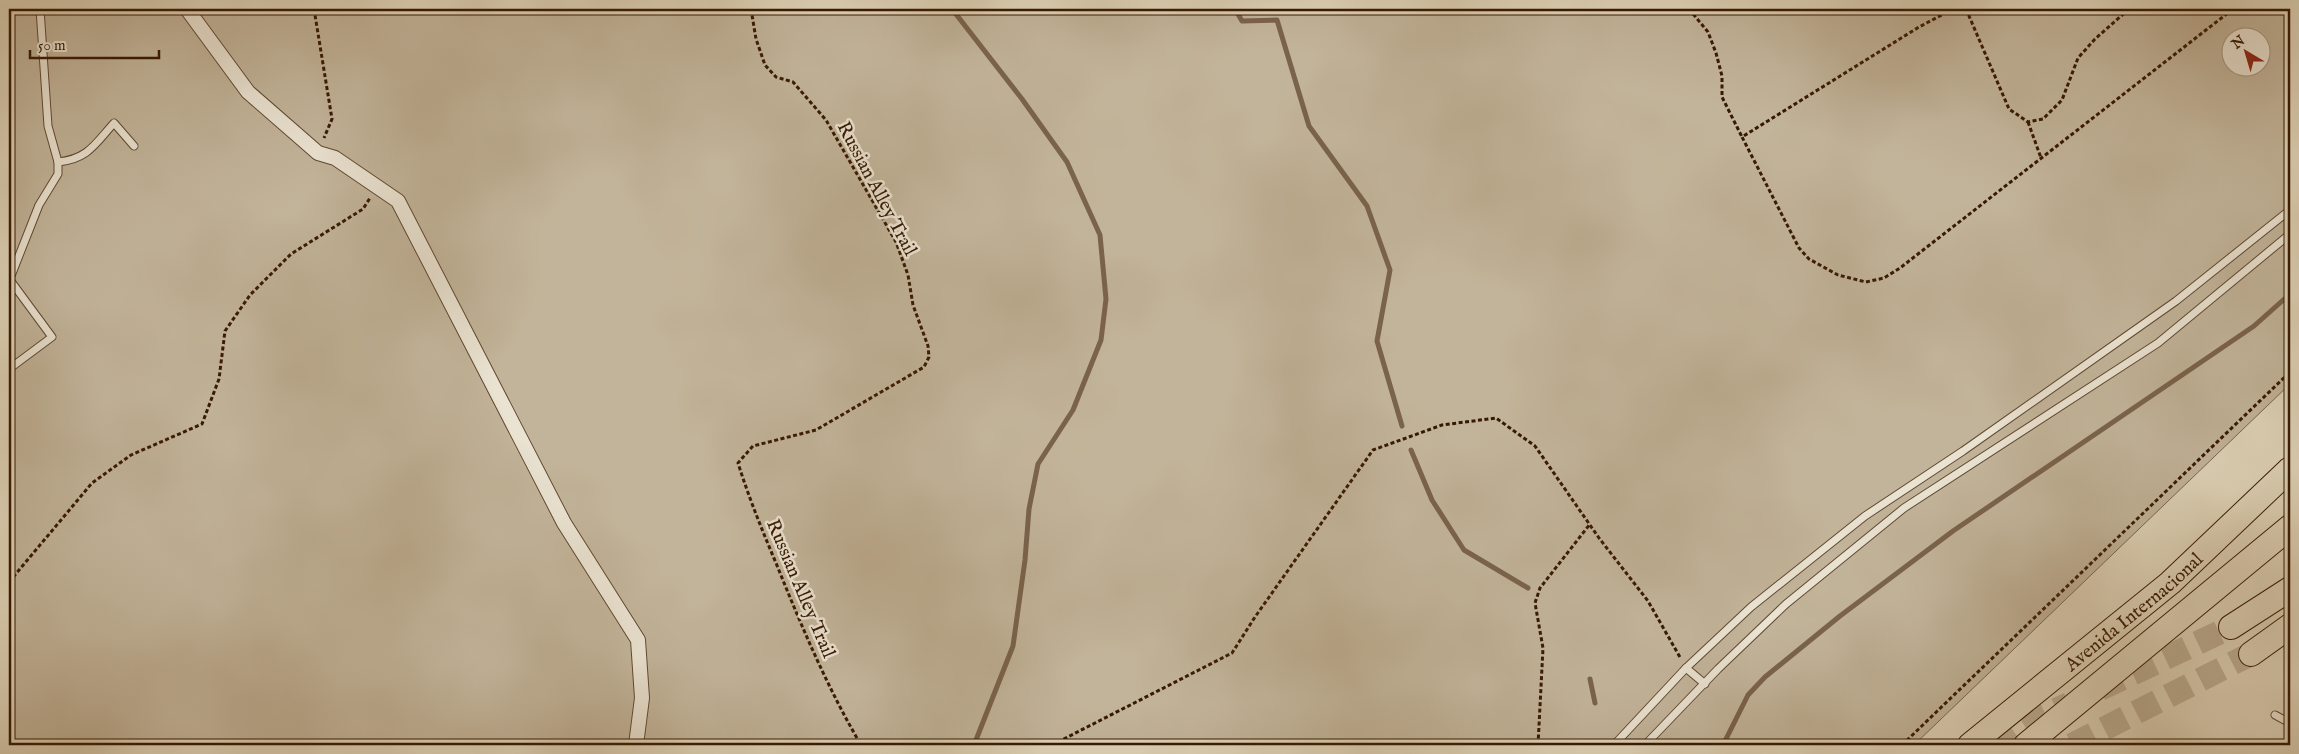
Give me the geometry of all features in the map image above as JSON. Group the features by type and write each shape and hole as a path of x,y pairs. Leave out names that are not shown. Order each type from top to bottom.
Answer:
{"highway":[{"name":"Avenida Internacional","path":"1970,745 2170,583 2290,469"},
{"name":"Avenida Internacional","path":"2026,745 2290,527"},
{"path":"2232,627 2290,589"},
{"path":"2251,654 2290,626"}],"street":[{"path":"187,9 248,92 318,153 335,158 398,201 564,523 638,640 642,698 636,745"}],"lane":[{"path":"9,369 52,337 9,281 39,205 58,174 58,162 48,126 40,9"},
{"path":"58,162 73,161 87,154 114,122 134,146"},
{"path":"1614,745 1686,668 1751,607 1866,516 2176,301 2290,210"},
{"path":"1645,745 1786,604 1904,508 2158,344 2290,234"},
{"path":"1686,668 1705,684"},
{"path":"2275,715 2290,723"}],"path":[{"path":"314,9 332,119 318,153"},
{"name":"Russian Alley Trail","path":"751,9 756,39 763,62 776,77 794,82 826,120 896,242 908,275 913,305 928,346 929,357 924,368 816,430 753,446 738,464 746,490 803,631 841,711 860,745"},
{"path":"1689,9 1708,32 1722,76 1722,97 1799,248 1809,259 1838,275 1866,282 1884,278 1900,268 2233,9"},
{"path":"1742,137 1919,26 1953,9"},
{"path":"1966,9 2009,109 2028,122 2041,158"},
{"path":"2028,122 2043,119 2062,100 2078,58 2095,39 2129,9"},
{"path":"9,582 92,483 131,455 202,424 219,379 225,331 250,295 291,254 363,210 373,193 380,188"},
{"path":"1902,745 2290,372"},
{"path":"1052,745 1232,654 1255,617 1374,450 1442,424 1496,418 1536,446 1590,524 1648,601 1686,668"},
{"path":"1538,745 1543,648 1535,603 1540,588 1590,524"}],"shaded area":[{"path":"9,9 2290,9 2290,384 1914,745 9,745"}],"waterway":[{"path":"952,9 1022,99 1067,162 1100,235 1106,299 1101,340 1073,410 1038,464 1029,509 1025,560 1013,646 974,745"},
{"path":"1235,9 1242,21 1277,20 1309,126 1367,206 1390,270 1377,341 1402,426"},
{"path":"1723,745 1748,695 1765,677 1840,616 1953,531 2254,326 2290,294"},
{"path":"1411,450 1432,500 1464,550 1528,588"},
{"path":"1590,679 1595,703"}],"tunnel":[{"path":"2100,689 2231,627"},
{"path":"2072,745 2251,654"},
{"path":"1994,745 2028,723 2069,704"}]}
